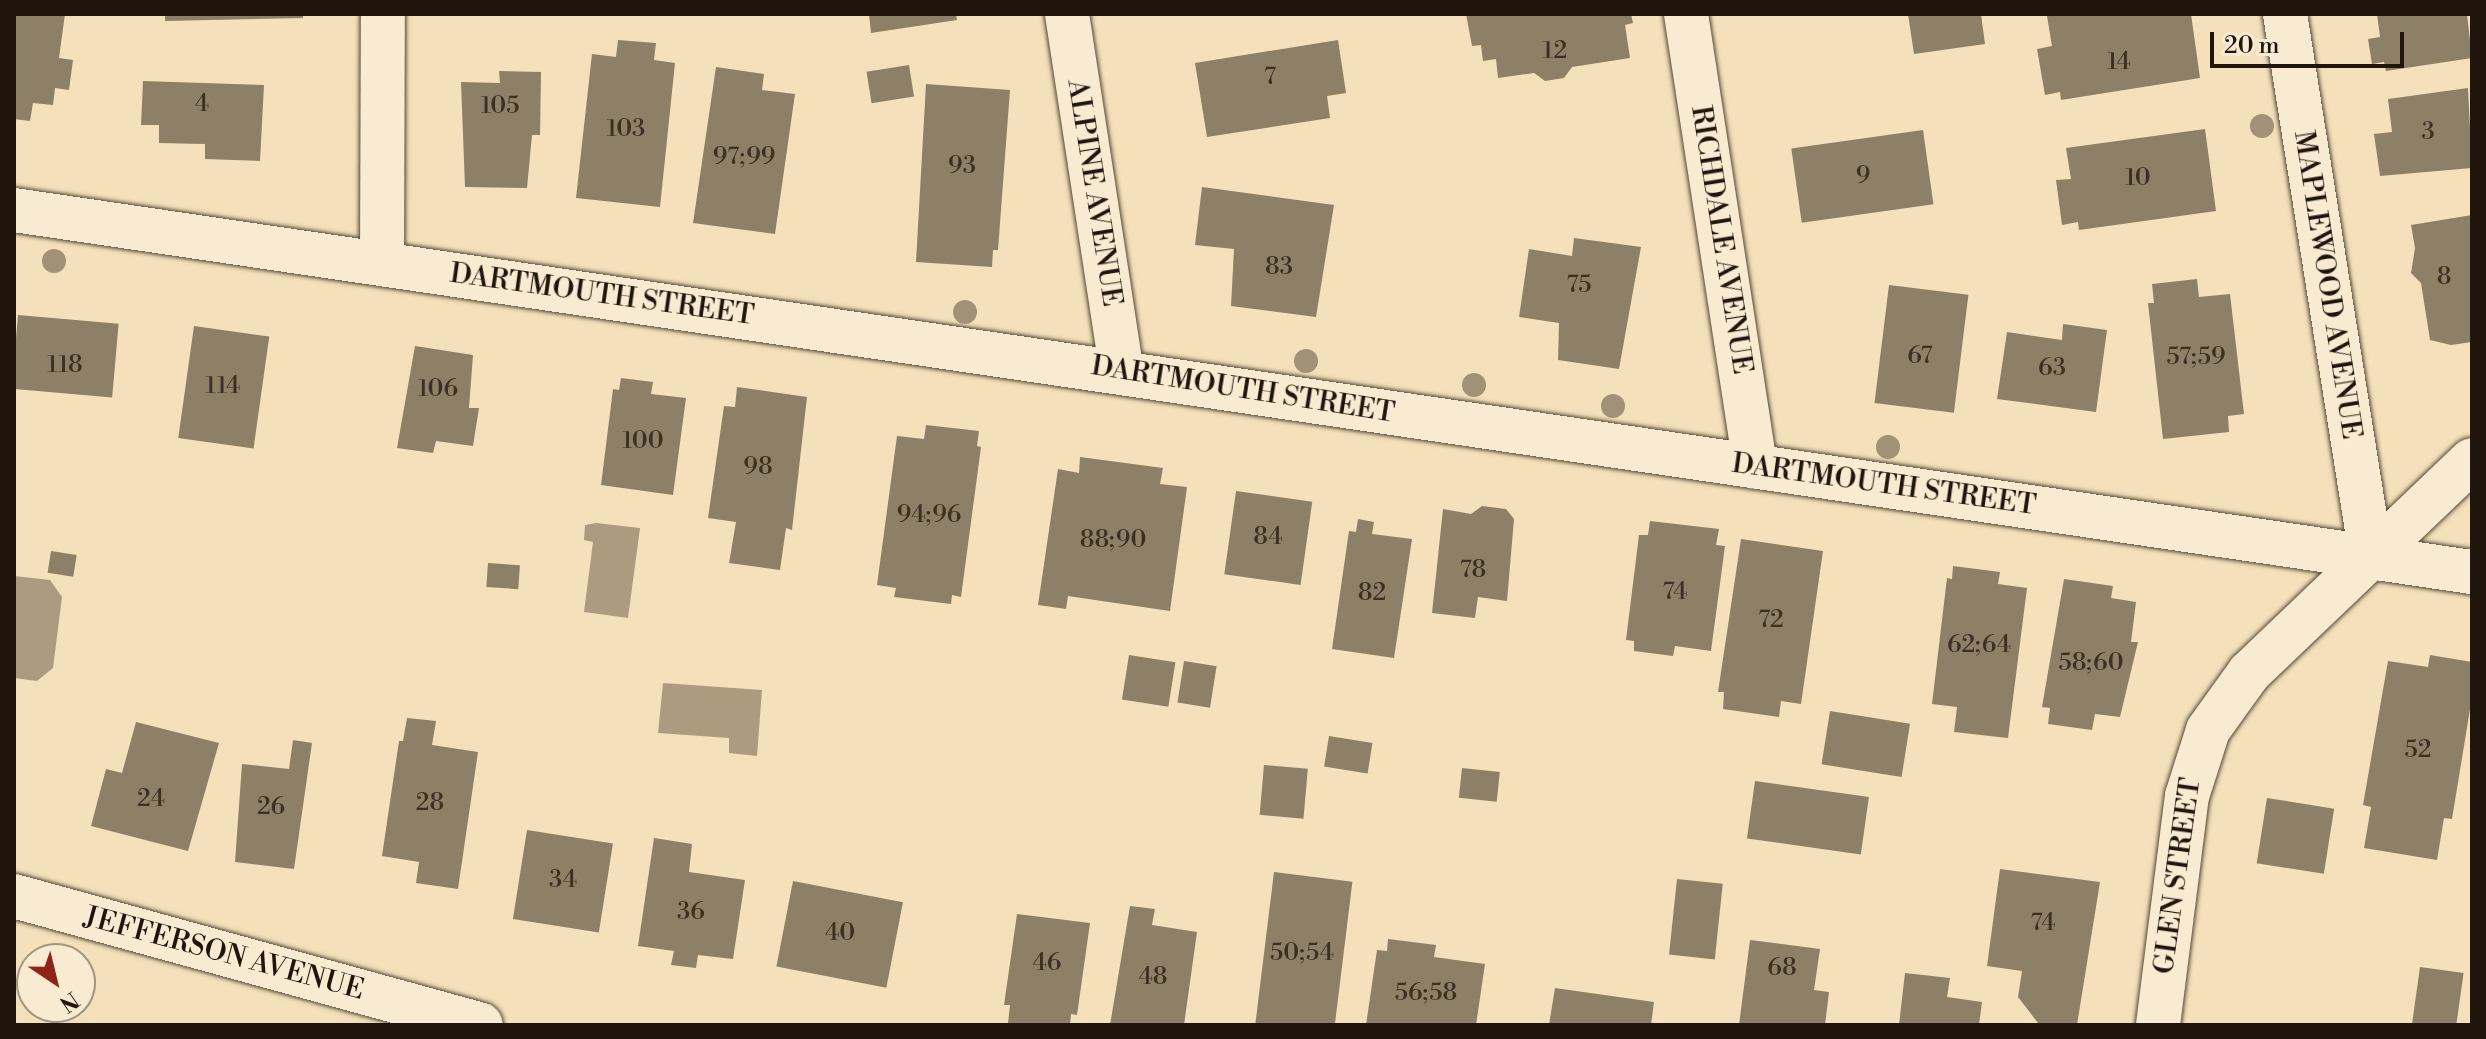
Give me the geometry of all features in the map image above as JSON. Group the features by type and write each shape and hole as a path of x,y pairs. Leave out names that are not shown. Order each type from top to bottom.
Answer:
{"street":[{"path":"382,263 383,14"},
{"name":"ALPINE AVENUE","path":"1067,14 1122,372"},
{"name":"RICHDALE AVENUE","path":"1686,14 1755,467"},
{"name":"MAPLEWOOD AVENUE","path":"2285,14 2371,555"},
{"name":"DARTMOUTH STREET","path":"14,210 2472,572"},
{"name":"GLEN STREET","path":"2158,1025 2189,785 2208,730 2249,673 2472,460"},
{"name":"JEFFERSON AVENUE","path":"14,896 481,1025"}],"shaded area":[{"path":"596,523 640,528 628,618 584,612 593,542 584,540 585,525"},
{"path":"14,576 50,580 62,597 53,668 37,681 14,678"},
{"path":"663,683 762,690 757,756 729,753 729,738 658,733"}],"building":[{"path":"14,14 65,14 59,58 73,60 69,90 55,88 53,105 33,103 30,121 14,119"},
{"path":"165,14 303,14 303,18 165,21"},
{"path":"869,14 956,14 957,20 871,33"},
{"path":"1466,14 1631,14 1633,23 1625,25 1630,58 1572,67 1564,78 1545,81 1534,73 1498,78 1496,59 1483,61 1481,45 1472,46"},
{"path":"1908,14 1981,14 1985,44 1914,54"},
{"path":"2191,14 2200,78 2061,100 2060,92 2045,95 2037,49 2052,46 2047,16"},
{"path":"2377,14 2467,14 2472,58 2386,71 2384,62 2372,64 2368,39 2380,37"},
{"path":"618,40 656,43 654,60 675,63 660,207 576,198 592,54 616,57"},
{"path":"1338,40 1346,93 1327,96 1330,118 1207,137 1195,63"},
{"path":"909,65 914,97 872,103 867,72"},
{"path":"716,67 764,74 762,90 795,94 775,234 693,223"},
{"path":"499,71 541,72 540,135 532,135 527,188 465,187 461,82 500,83"},
{"path":"143,81 264,85 260,161 205,159 205,144 159,143 159,125 141,125"},
{"path":"926,84 1010,90 998,250 993,250 992,267 916,262"},
{"path":"2468,88 2472,168 2380,176 2374,134 2392,132 2388,99"},
{"path":"2205,129 2216,211 2079,230 2078,222 2062,225 2056,180 2071,179 2066,148"},
{"path":"1923,130 1933,204 1802,223 1791,149"},
{"path":"1202,187 1334,205 1316,317 1231,306 1234,249 1195,245"},
{"path":"2472,215 2472,342 2451,345 2430,340 2421,283 2411,273 2415,248 2411,225"},
{"path":"1574,238 1641,247 1619,369 1558,360 1559,323 1519,317 1529,249 1572,256"},
{"path":"2197,279 2199,297 2230,294 2244,414 2228,416 2229,432 2163,439 2148,303 2154,303 2152,284"},
{"path":"1889,285 1968,295 1954,413 1874,403"},
{"path":"18,315 119,324 112,398 14,389"},
{"path":"2063,324 2107,330 2096,412 1997,399 2007,332 2062,340"},
{"path":"194,326 269,337 254,448 178,438"},
{"path":"415,346 473,355 469,408 479,408 473,446 436,441 433,453 397,448"},
{"path":"621,378 653,382 651,394 686,398 673,495 601,485 613,389 619,390"},
{"path":"737,387 807,397 792,530 786,528 780,570 729,563 736,522 708,518 724,406 735,407"},
{"path":"926,425 979,431 977,446 981,447 961,597 952,595 951,604 894,597 896,588 877,585 897,436 924,439"},
{"path":"1080,457 1163,468 1160,484 1187,487 1170,611 1068,596 1066,609 1038,605 1058,469 1079,473"},
{"path":"1236,491 1312,502 1301,585 1224,574"},
{"path":"1482,506 1506,509 1514,519 1507,601 1478,597 1475,618 1432,613 1443,509 1471,514"},
{"path":"1358,519 1374,522 1372,534 1412,539 1394,658 1332,649 1349,531 1356,532"},
{"path":"1650,521 1719,529 1716,545 1725,546 1711,651 1675,646 1673,656 1634,651 1634,641 1626,640 1639,535 1648,535"},
{"path":"1741,539 1823,551 1801,704 1781,701 1779,717 1723,709 1724,692 1718,692"},
{"path":"51,551 77,555 73,577 48,573"},
{"path":"488,563 520,565 518,589 486,587"},
{"path":"1953,566 2000,572 1998,584 2027,588 2008,738 1954,732 1957,707 1932,704 1947,578 1952,579"},
{"path":"2064,579 2113,586 2111,598 2136,602 2131,642 2138,642 2120,717 2095,714 2092,730 2048,724 2050,708 2042,707"},
{"path":"1129,655 1175,662 1168,707 1122,699"},
{"path":"2430,655 2472,662 2472,697 2452,819 2444,818 2437,860 2364,848 2371,807 2363,805 2388,661 2428,667"},
{"path":"1184,661 1217,666 1210,708 1177,702"},
{"path":"1830,711 1910,724 1902,777 1822,764"},
{"path":"407,718 436,721 432,745 478,752 458,889 416,883 419,862 382,856 399,741 403,741"},
{"path":"136,722 219,743 188,851 91,826 106,769 122,773"},
{"path":"1329,736 1372,743 1368,774 1324,767"},
{"path":"293,740 312,743 294,869 235,862 242,764 289,769"},
{"path":"1264,765 1308,769 1303,819 1260,815"},
{"path":"1462,768 1500,772 1497,802 1459,798"},
{"path":"1755,781 1869,797 1861,854 1747,838"},
{"path":"2267,798 2334,809 2324,874 2257,863"},
{"path":"527,830 613,844 599,933 513,919"},
{"path":"654,838 692,844 689,872 745,880 733,959 698,955 696,968 671,965 674,951 638,946"},
{"path":"2000,869 2100,882 2077,1025 2038,1023 2018,997 2022,971 1987,966"},
{"path":"1274,872 1352,882 1335,1025 1255,1025"},
{"path":"1677,879 1723,884 1715,959 1669,955"},
{"path":"793,881 903,902 886,988 776,966"},
{"path":"1130,906 1155,909 1152,925 1197,932 1184,1025 1110,1025"},
{"path":"1017,914 1090,923 1077,1015 1071,1014 1070,1025 1008,1023 1010,1005 1004,1005"},
{"path":"1388,939 1436,945 1434,957 1485,964 1476,1025 1366,1025 1377,950 1387,951"},
{"path":"1750,940 1820,949 1814,990 1829,992 1825,1025 1739,1025"},
{"path":"2420,967 2464,973 2456,1025 2412,1025"},
{"path":"1905,973 1950,978 1947,997 1982,1002 1979,1025 1899,1025"},
{"path":"1555,988 1654,1002 1651,1025 1549,1025"}]}
